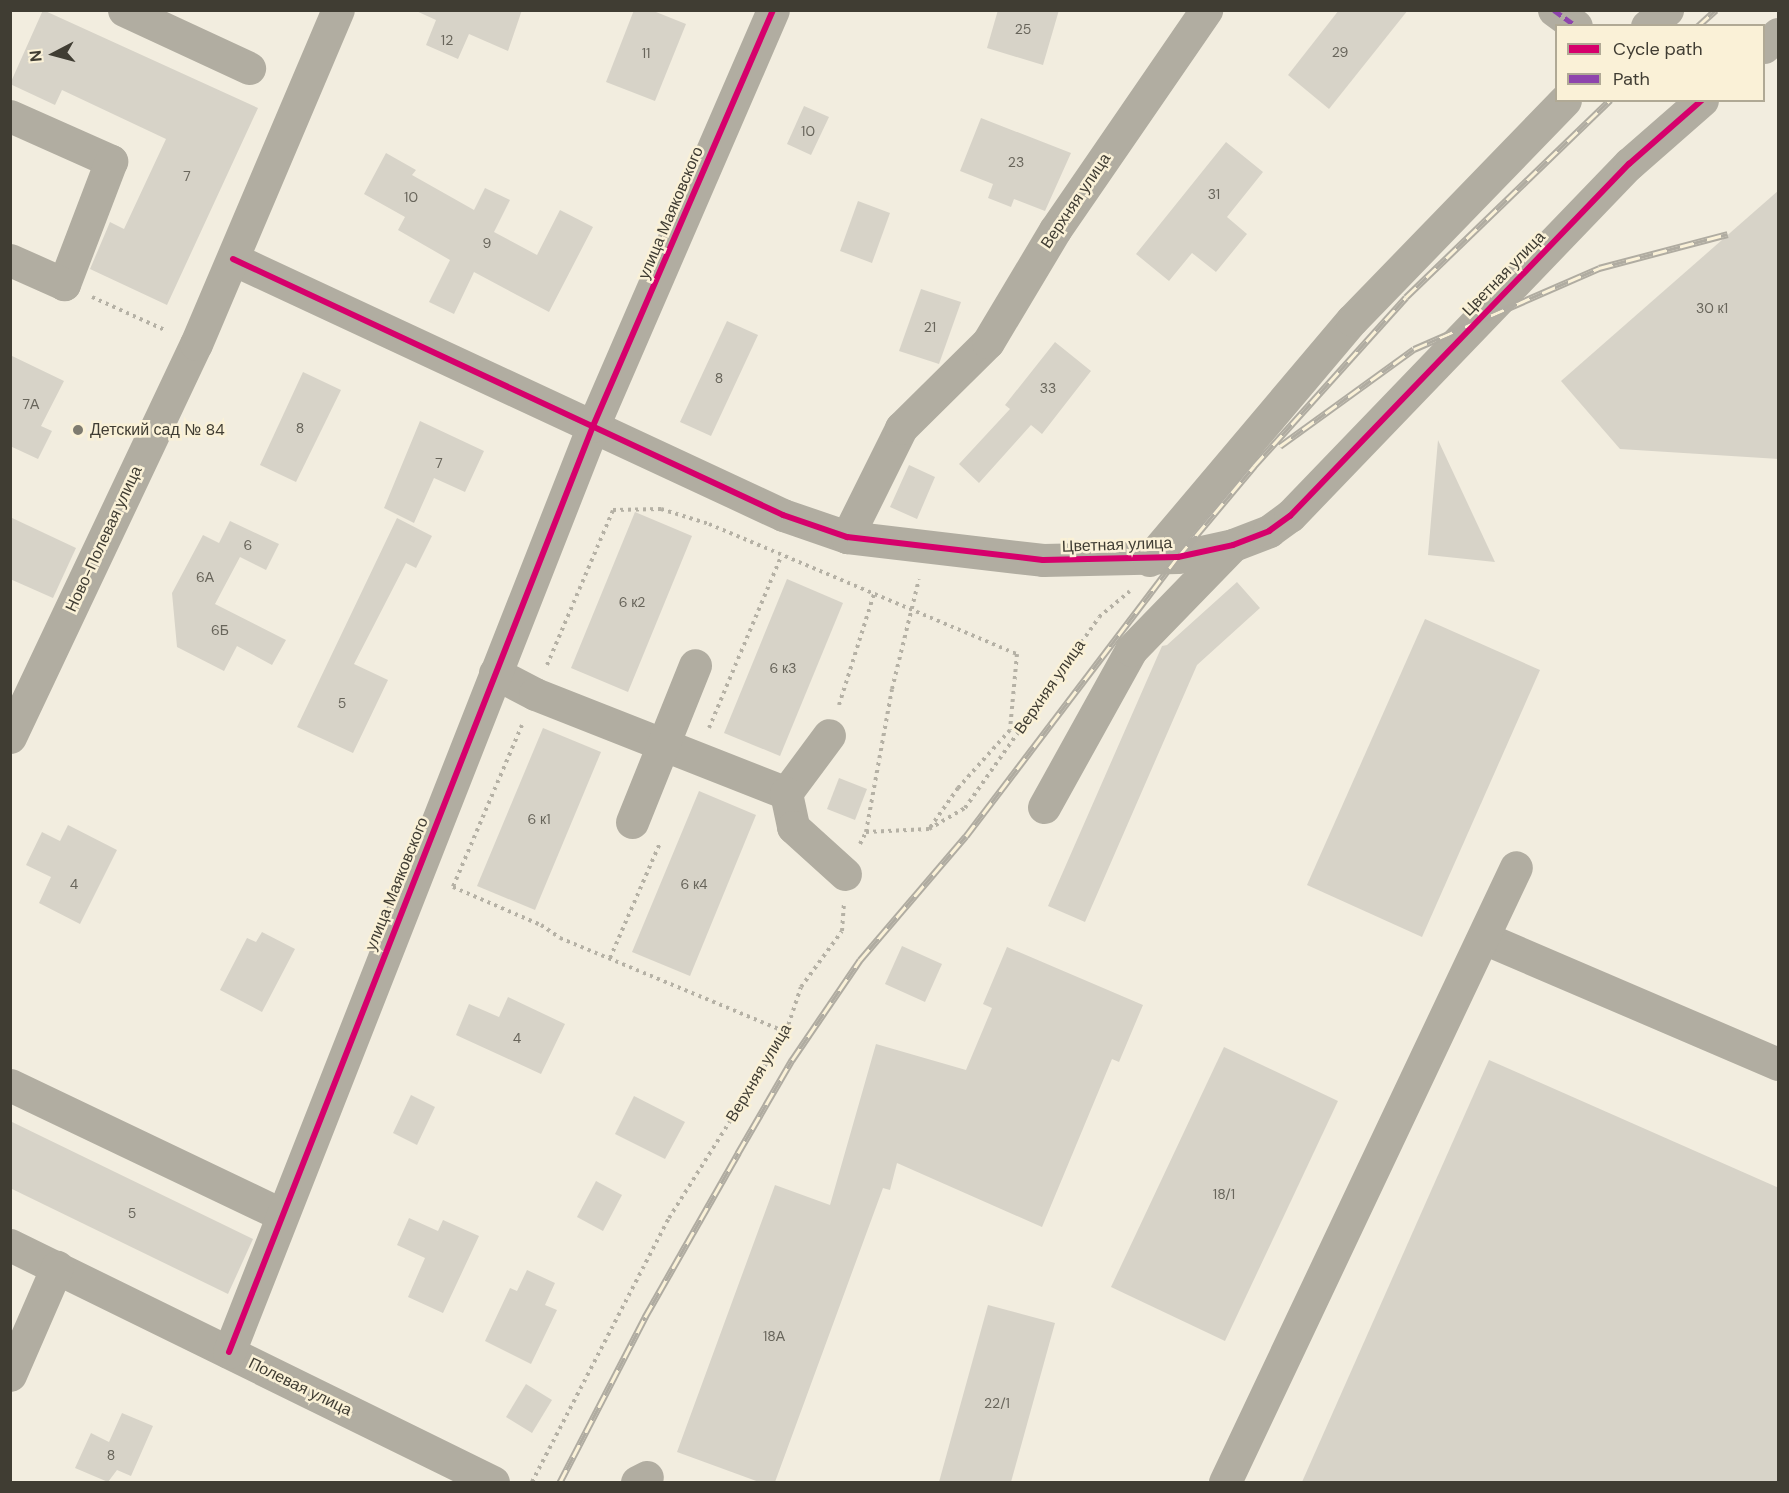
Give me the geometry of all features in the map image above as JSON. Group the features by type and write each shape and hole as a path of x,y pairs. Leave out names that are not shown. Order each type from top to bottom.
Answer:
{"street":[{"path":"124,10 249,68"},
{"name":"Ново-Полевая улица","path":"10,737 196,344 338,10"},
{"name":"улица Маяковского","path":"229,1352 593,426 773,10"},
{"name":"Верхняя улица","path":"847,537 901,428 988,342 1055,230 1206,10"},
{"path":"1554,10 1572,24"},
{"path":"1650,24 1667,10"},
{"path":"1765,46 1779,34"},
{"path":"1149,560 1256,439 1352,320 1563,102"},
{"name":"Цветная улица","path":"593,426 783,515 847,537 1043,560 1149,560 1233,545 1269,531 1290,516 1629,164 1700,102"},
{"path":"10,116 111,160 64,284 10,260"},
{"path":"232,259 593,426"},
{"path":"1044,807 1131,650 1233,545"},
{"path":"632,822 662,741 694,665"},
{"path":"495,673 536,694 662,741 786,793"},
{"path":"830,735 786,793 793,827 845,874"},
{"path":"1225,1482 1516,867"},
{"path":"1484,938 1779,1064"},
{"path":"10,1085 282,1215"},
{"name":"Полевая улица","path":"10,1245 493,1482"},
{"path":"10,1375 57,1267"}],"path":[{"path":"64,284 196,344"},
{"path":"613,510 662,509 710,524 1017,654 1010,730 958,788 928,829"},
{"path":"866,832 909,608 928,547"},
{"path":"830,735 873,594"},
{"path":"453,887 541,925 560,938 786,1032"}],"building":[{"path":"43,10 258,108 167,305 90,269 110,222 124,229 166,139 62,90 55,105 10,84"},
{"path":"414,10 522,10 508,51 469,34 458,59 426,45 436,20"},
{"path":"634,10 651,10 686,24 655,101 606,82"},
{"path":"998,10 1059,10 1043,65 987,48"},
{"path":"1339,10 1408,10 1329,109 1288,75"},
{"path":"804,106 829,117 811,155 787,144"},
{"path":"981,118 1071,153 1045,211 1014,199 1011,207 988,198 993,184 960,171"},
{"path":"1226,142 1263,172 1227,217 1247,234 1216,272 1192,253 1169,281 1136,254"},
{"path":"386,153 416,170 412,175 474,210 485,188 510,200 494,232 537,255 560,210 593,227 549,312 474,272 454,314 429,302 450,260 398,230 405,217 364,194"},
{"path":"1779,190 1779,459 1620,449 1561,381"},
{"path":"858,201 890,213 872,263 840,251"},
{"path":"921,289 961,302 939,364 899,351"},
{"path":"727,321 758,335 711,436 680,422"},
{"path":"1055,342 1091,371 1042,434 1031,425 979,483 959,464 1010,409 1005,405"},
{"path":"10,355 64,381 41,426 52,431 38,459 10,446"},
{"path":"303,372 341,390 296,482 260,465"},
{"path":"420,421 484,451 465,492 434,478 414,523 384,508"},
{"path":"1438,440 1495,562 1428,555"},
{"path":"909,465 935,477 917,519 890,507"},
{"path":"635,512 692,536 628,692 571,668"},
{"path":"10,517 76,548 53,598 10,579"},
{"path":"397,518 432,536 416,568 406,563 354,664 388,680 353,753 297,727"},
{"path":"230,521 279,544 266,570 240,557 215,604 286,640 272,665 237,646 224,671 177,647 172,593 203,535 219,543"},
{"path":"787,579 843,603 780,756 724,733"},
{"path":"1237,582 1260,608 1197,665 1085,922 1048,906 1162,646 1167,645"},
{"path":"1425,619 1540,670 1422,937 1307,885"},
{"path":"543,728 601,752 535,910 477,886"},
{"path":"839,778 867,789 855,820 827,809"},
{"path":"699,791 756,815 690,976 632,952"},
{"path":"68,825 117,850 80,924 39,903 51,877 26,865 42,832 60,841"},
{"path":"262,932 295,949 262,1012 220,990 247,938 256,942"},
{"path":"902,946 942,964 925,1002 885,984"},
{"path":"1007,947 1143,1005 1119,1062 1112,1059 1042,1227 897,1163 890,1190 883,1188 775,1482 759,1482 677,1452 775,1185 830,1205 876,1044 966,1070 992,1008 983,1004"},
{"path":"508,997 565,1024 541,1074 456,1035 469,1004 499,1017"},
{"path":"1224,1047 1338,1101 1225,1341 1111,1287"},
{"path":"1489,1060 1779,1188 1779,1482 1302,1482"},
{"path":"411,1095 435,1107 417,1145 393,1133"},
{"path":"634,1096 685,1122 665,1159 615,1134"},
{"path":"10,1121 253,1239 228,1294 10,1188"},
{"path":"596,1181 622,1195 603,1231 577,1217"},
{"path":"409,1218 438,1231 443,1220 479,1236 443,1313 408,1297 425,1258 397,1245"},
{"path":"527,1270 555,1283 545,1305 557,1310 531,1364 485,1341 510,1288 517,1291"},
{"path":"988,1305 1055,1323 1011,1482 939,1482"},
{"path":"526,1384 552,1400 532,1433 506,1417"},
{"path":"122,1413 153,1426 131,1476 117,1470 108,1482 75,1468 91,1433 109,1442"}],"railway":[{"path":"1700,24 1716,10"},
{"path":"560,1482 645,1317 738,1153 792,1060 860,960 966,836 1178,557 1254,466 1406,297 1608,102"},
{"path":"1280,446 1414,349 1599,268 1728,234"}],"marked path":[{"path":"1554,10 1573,24"}],"cycle path":[{"path":"229,1352 593,426 773,10"},
{"path":"233,259 783,515 847,537 1043,560 1178,557 1233,545 1269,531 1290,516 1629,164 1700,102"}],"place":[{"name":"Детский сад № 84","path":"78,430"}]}
